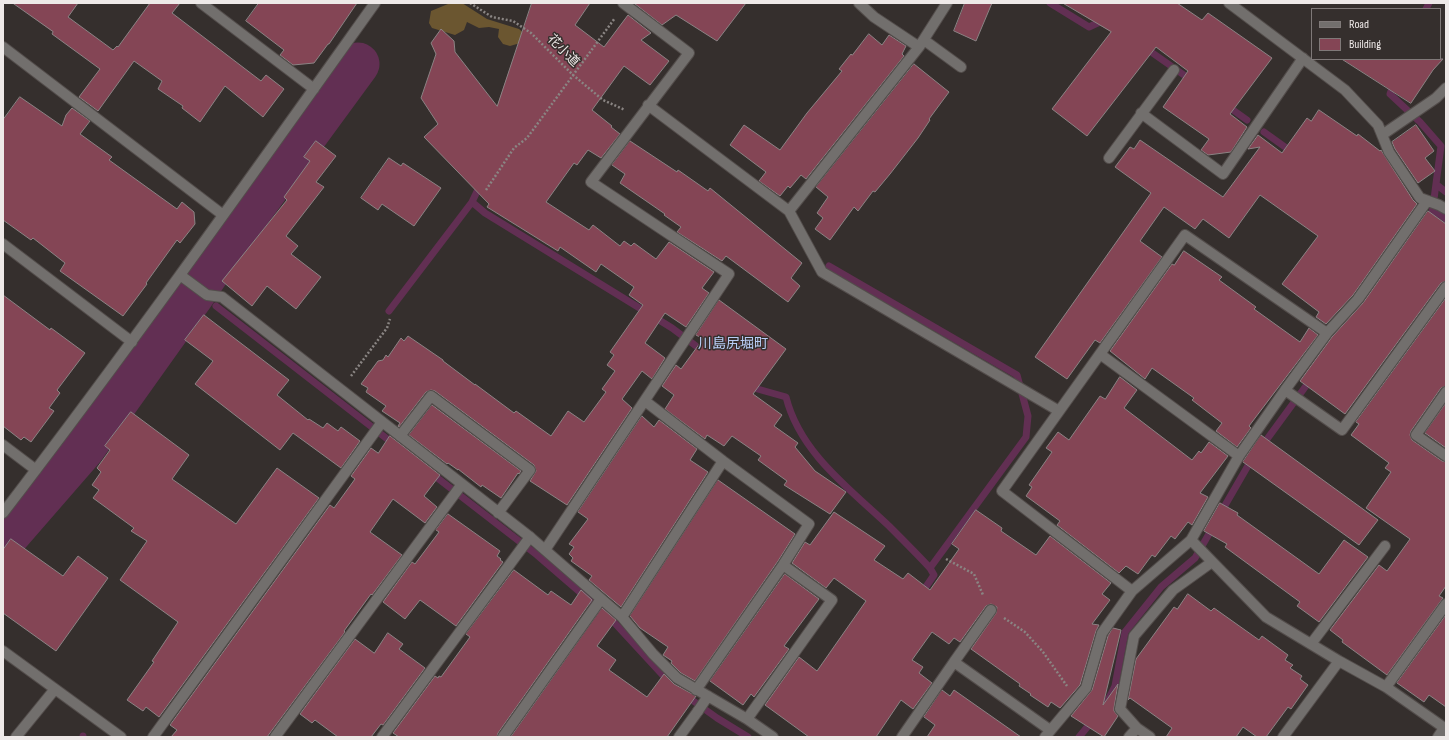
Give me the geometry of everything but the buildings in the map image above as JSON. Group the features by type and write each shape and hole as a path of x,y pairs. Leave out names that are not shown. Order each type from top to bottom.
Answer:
{"street":[{"path":"201,3 314,89"},
{"path":"3,512 132,342 375,3"},
{"path":"859,3 874,17 961,67"},
{"path":"789,211 921,44 946,3"},
{"path":"1229,3 1346,90 1378,125 1389,152 1420,198 1443,207"},
{"path":"545,550 729,274 591,182 689,53 624,4"},
{"path":"3,47 222,215"},
{"path":"1141,113 1223,174 1303,58"},
{"path":"1109,158 1174,70"},
{"path":"1382,135 1436,98 1446,88"},
{"path":"648,106 789,211 822,272 1058,411"},
{"path":"954,662 1048,734 1086,688 1102,633 1132,591 1193,542 1239,456 1287,391 1327,333 1358,299 1428,201"},
{"path":"1132,591 1002,491 1185,235 1327,333"},
{"path":"3,244 132,342"},
{"path":"180,275 207,295 222,297 530,537 622,617 653,654 677,678 696,690 703,704 747,719 773,737"},
{"path":"1287,391 1342,430 1446,287"},
{"path":"1100,354 1239,456"},
{"path":"1446,392 1416,434 1446,456"},
{"path":"400,436 431,396 530,470 498,513"},
{"path":"645,401 809,524 783,565 696,690"},
{"path":"153,737 382,422"},
{"path":"3,445 36,470"},
{"path":"622,617 723,461"},
{"path":"275,737 462,484"},
{"path":"382,737 530,537"},
{"path":"1193,542 1266,617 1339,661 1386,687 1445,729 1438,737"},
{"path":"1311,644 1385,546"},
{"path":"1150,737 1137,728 1120,709 1134,636 1173,590 1212,562"},
{"path":"747,719 832,600 783,565"},
{"path":"503,737 601,599"},
{"path":"1386,687 1446,604"},
{"path":"902,737 991,610"},
{"path":"3,651 121,737"},
{"path":"1283,737 1339,661"},
{"path":"16,737 55,689"},
{"path":"679,737 703,704"},
{"path":"1129,737 1137,728"}],"path":[{"name":"花小道","path":"470,3 492,17 513,21 531,33 573,75 603,100 640,117"},
{"path":"486,190 514,148 527,138 624,4"},
{"path":"341,390 387,328 390,319"},
{"path":"946,559 974,574 991,610 1025,632 1043,652 1077,699"}],"shaded area":[{"path":"447,3 462,3 487,19 519,29 528,37 527,41 510,46 503,44 498,37 499,29 489,27 479,28 467,22 464,30 455,35 432,28 429,23 431,11 448,4"},
{"path":"187,294 195,300 188,315 193,319 143,388 128,377"}],"waterway":[{"path":"1050,3 1089,27 1102,21 1105,23"},
{"path":"1426,8 1429,3"},
{"path":"1144,47 1191,80"},
{"path":"3,541 83,449 192,296 232,236 358,64"},
{"path":"1394,83 1390,94 1420,122 1441,146 1432,214 1428,221"},
{"path":"1226,105 1247,120"},
{"path":"1264,132 1292,152"},
{"path":"389,311 472,202 481,183"},
{"path":"1437,185 1446,192"},
{"path":"472,202 485,213 672,328 704,352"},
{"path":"1433,210 1446,219"},
{"path":"211,282 227,257 232,236"},
{"path":"829,266 1017,375 1028,416 1026,437 930,568"},
{"path":"216,306 395,445"},
{"path":"1262,446 1311,379"},
{"path":"748,384 754,388 786,397 793,417 814,453 843,484 889,526 930,568 934,575 921,594"},
{"path":"1220,514 1253,457"},
{"path":"431,473 537,555 610,618 669,682"},
{"path":"1107,702 1115,686 1125,632 1161,587 1195,558 1213,527"},
{"path":"685,695 717,718 748,737"},
{"path":"1079,737 1093,720"}],"district":[{"name":"川島尻堀町","path":"733,344"}]}
